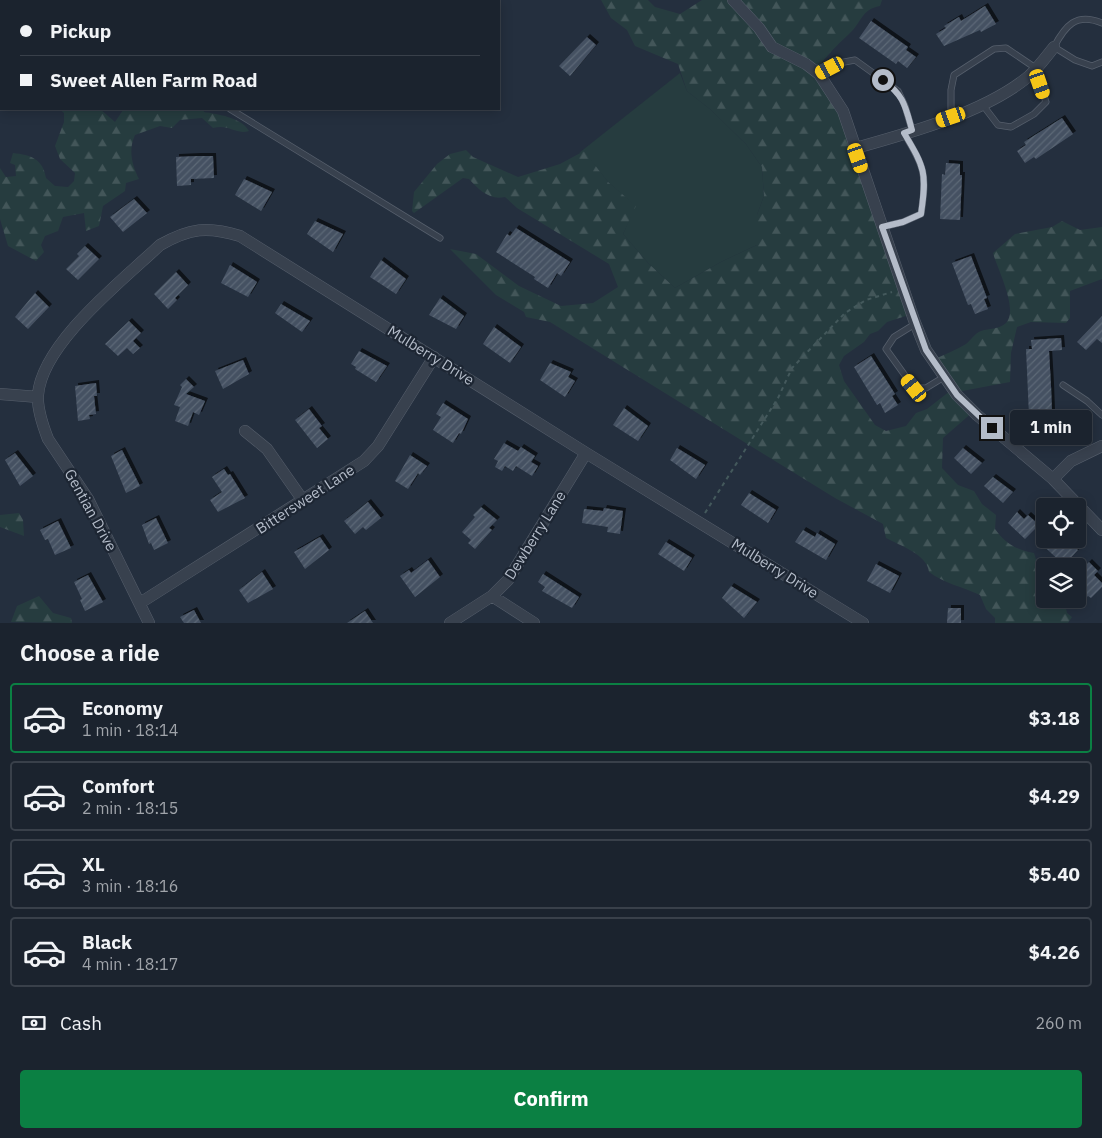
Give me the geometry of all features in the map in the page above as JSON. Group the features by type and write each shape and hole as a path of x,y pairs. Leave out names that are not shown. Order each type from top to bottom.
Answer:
{"street":[{"path":"733,0 759,28 772,47 806,64 819,74 843,111 915,324 926,350 944,377 957,395 977,415 1053,479 1102,530"},
{"path":"856,148 951,117 999,96 1034,71 1054,47"},
{"name":"Mulberry Drive","path":"38,397 44,376 65,336 160,245 178,235 198,229 219,230 240,236 586,453 863,623"},
{"name":"Bittersweet Lane","path":"140,603 176,582 364,460 378,446 434,357"},
{"path":"0,394 38,397"},
{"name":"Gentian Drive","path":"38,397 48,439 88,499 149,623"},
{"path":"245,431 267,449 302,499"},
{"path":"1053,479 1071,461 1102,446"},
{"name":"Dewberry Lane","path":"450,623 492,596 508,580 586,453"},
{"path":"492,596 534,623"}],"lane":[{"path":"1102,23 1092,19 1074,22 1064,28 1054,47 1075,60 1092,66 1102,62"},
{"path":"951,117 951,90 954,75 994,49 1006,48 1034,71 1046,102 1034,114 1011,127 998,125 982,104"},
{"path":"819,74 839,63 855,60 898,91 905,106 908,132 921,162 925,182 921,214 903,222 882,227"},
{"path":"232,110 440,238"},
{"path":"915,324 894,337 886,349 914,388 926,388 944,377"},
{"path":"1063,386 1087,401 1102,415"}],"path":[{"path":"700,522 778,398 792,368 845,313 866,300 904,289"}],"green space":[{"path":"601,0 648,0 655,7 680,14 702,0 882,0 880,6 869,10 865,14 817,69 833,91 912,314 887,322 844,356 839,365 844,381 875,425 886,431 906,426 916,413 927,409 950,391 935,359 966,344 979,332 997,328 1006,323 1010,309 1009,299 993,253 1015,234 1052,227 1062,221 1080,230 1102,227 1102,279 1070,291 1070,318 1066,323 1031,322 1017,327 1011,353 1010,382 957,392 974,411 943,438 942,468 958,485 974,491 982,504 996,515 995,529 1003,538 1016,548 1034,553 1036,559 1036,608 1066,608 1067,613 1072,617 1068,623 995,623 995,618 986,609 980,595 947,582 929,572 924,560 905,547 886,538 883,524 835,498 550,322 526,317 524,312 496,295 450,249 476,254 519,286 561,306 593,303 618,287 609,264 517,208 505,197 489,196 469,179 463,178 414,213 412,211 414,192 437,164 450,154 466,150 473,157 518,177 560,164 584,151 608,182 636,206 623,234 648,263 675,288 721,262 757,245 757,215 764,196 762,167 746,144 710,109 687,91 678,64 635,46 627,30 611,18"},
{"path":"680,73 687,91 710,109 746,144 762,167 764,196 757,215 757,245 721,262 675,288 648,263 623,234 635,206 608,182 584,152 579,153"},
{"path":"60,110 101,110 115,122 123,110 203,110 204,112 223,115 235,120 249,131 240,132 224,127 213,128 202,118 180,120 172,128 160,126 135,135 131,152 134,168 139,179 126,183 125,191 103,206 99,226 86,231 84,213 63,217 58,231 45,236 41,245 44,252 36,261 8,246 0,219 0,168 6,177 16,176 15,165 10,163 13,153 31,157 39,162 46,178 55,186 68,187 74,181 75,173 60,159 55,146 64,122 64,113"},
{"path":"19,513 23,520 24,536 0,527 0,515"},
{"path":"39,596 53,613 71,618 72,623 11,622 17,606"}],"building":[{"path":"985,6 996,24 981,32 980,30 944,46 936,34 946,28 944,26 959,17 961,21"},
{"path":"871,21 908,47 906,50 916,57 907,68 898,61 896,64 859,38"},
{"path":"587,37 596,45 570,76 559,66"},
{"path":"1062,118 1073,134 1036,159 1034,157 1025,163 1017,151 1026,145 1024,142"},
{"path":"213,156 214,178 191,179 191,185 177,186 176,157"},
{"path":"946,163 960,164 960,175 962,175 960,220 940,219 942,174 945,175"},
{"path":"244,179 272,192 261,211 235,195"},
{"path":"134,199 147,213 123,232 110,217"},
{"path":"315,221 343,234 333,252 307,234"},
{"path":"516,228 570,262 561,276 557,273 548,288 534,279 535,277 496,252 507,234 510,236"},
{"path":"85,246 99,259 78,280 66,269 79,256 77,254"},
{"path":"971,256 987,298 984,299 988,309 975,314 971,304 968,305 952,263"},
{"path":"381,260 406,279 396,294 370,277"},
{"path":"230,265 257,282 248,297 221,283"},
{"path":"176,272 188,285 175,298 177,300 168,309 154,294"},
{"path":"35,293 49,307 28,329 15,317"},
{"path":"440,298 464,316 456,329 429,315"},
{"path":"281,304 310,321 302,332 275,313"},
{"path":"1102,316 1102,343 1097,339 1086,350 1077,342"},
{"path":"129,321 141,333 133,341 140,348 133,354 127,348 118,356 105,344"},
{"path":"494,327 521,347 510,363 483,344"},
{"path":"1061,338 1062,350 1049,351 1052,413 1065,412 1065,424 1036,424 1035,415 1029,416 1026,349 1032,349 1031,340"},
{"path":"359,351 387,366 376,382 355,369 356,367 351,364"},
{"path":"871,356 895,394 892,396 898,405 885,413 880,403 877,405 854,367"},
{"path":"243,360 249,374 223,389 215,371"},
{"path":"550,363 571,372 568,377 575,381 565,397 540,380"},
{"path":"186,379 194,387 186,394 205,401 199,415 193,412 188,426 175,421 180,407 174,405 182,387 180,385"},
{"path":"96,383 97,396 94,396 96,414 89,415 90,419 78,421 75,386"},
{"path":"443,403 468,419 461,434 459,433 453,443 433,430 441,417 436,414"},
{"path":"624,408 648,426 638,441 613,425"},
{"path":"309,409 322,426 319,428 328,439 317,448 295,420"},
{"path":"504,443 518,451 521,447 535,456 531,462 538,466 532,476 516,466 513,471 505,466 502,471 495,467 498,461 494,459"},
{"path":"677,448 705,465 696,479 670,460"},
{"path":"963,448 982,463 971,474 954,458"},
{"path":"122,450 140,486 126,493 111,456"},
{"path":"15,453 33,476 20,486 5,460"},
{"path":"410,455 427,466 420,475 418,473 408,489 395,481"},
{"path":"224,469 228,475 230,474 245,498 218,512 210,500 222,492 212,477"},
{"path":"993,477 1013,492 1003,503 984,486"},
{"path":"749,493 776,510 768,523 741,505"},
{"path":"368,502 381,518 366,530 363,527 355,534 344,521"},
{"path":"481,507 497,520 489,528 492,530 475,549 468,543 471,540 462,532 475,517 473,515"},
{"path":"604,508 623,511 620,534 607,532 608,527 582,523 584,509 603,511"},
{"path":"1017,512 1024,519 1028,515 1036,522 1036,528 1025,539 1008,523"},
{"path":"156,518 168,543 154,550 151,543 149,544 142,525"},
{"path":"58,521 71,548 55,555 48,539 45,540 40,530"},
{"path":"803,530 815,537 817,533 835,544 826,560 795,542"},
{"path":"320,537 329,550 305,569 294,552"},
{"path":"666,542 692,558 684,571 658,554"},
{"path":"1046,548 1076,548 1078,550 1071,558 1056,558"},
{"path":"428,560 440,577 415,597 400,576 409,570 411,573"},
{"path":"1089,562 1098,571 1094,575 1102,583 1102,587 1091,598 1088,596 1086,598 1086,565"},
{"path":"876,564 899,576 890,593 867,581"},
{"path":"262,572 273,589 248,603 239,590"},
{"path":"543,574 579,597 572,608 542,591 545,587 538,582"},
{"path":"88,575 103,602 85,611 74,582"},
{"path":"731,586 757,602 744,618 722,598"},
{"path":"948,608 961,608 961,623 947,623"},
{"path":"194,610 201,623 184,623 180,617"},
{"path":"365,611 373,623 347,623"}],"route":[{"path":"883,80 898,91 905,106 912,130 904,133 921,162 925,182 921,214 903,222 882,227 926,350 957,395 992,428"}]}
